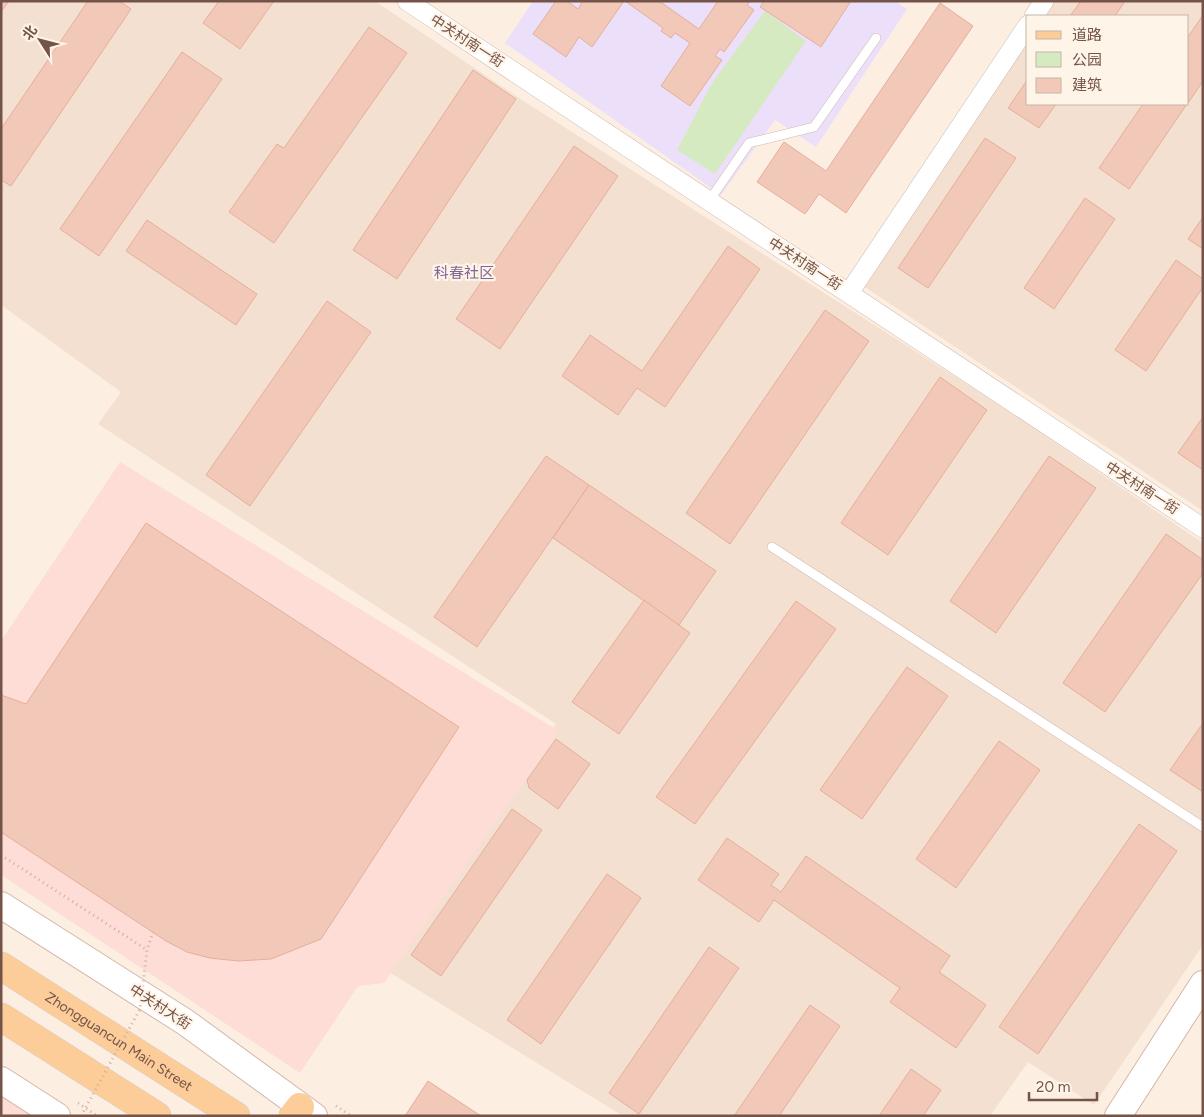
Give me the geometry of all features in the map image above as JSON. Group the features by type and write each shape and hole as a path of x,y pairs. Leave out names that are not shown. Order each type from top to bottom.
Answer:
{"main road":[{"name":"Zhongguancun Main Street","path":"1,966 236,1116"},
{"path":"1,1017 157,1116"}],"street":[{"name":"中关村南一街","path":"407,1 1203,528"},
{"path":"1035,15 1044,1"},
{"path":"849,293 1026,28"},
{"name":"中关村大街","path":"1,905 185,1022 302,1113"},
{"path":"1118,1116 1203,984"},
{"path":"1,1080 57,1116"}],"lane":[{"path":"709,201 749,143 814,127 876,38"},
{"path":"772,547 1203,827"}],"path":[{"path":"1,855 147,950"},
{"path":"81,1116 140,1009 147,950 153,932"}],"shaded area":[{"name":"科春社区","path":"1,1 375,1 519,98 998,404 1203,543 1203,945 1094,1105 1028,1062 990,1116 623,1116 384,969 556,724 98,424 121,392 1,305"},
{"path":"533,1 895,1 907,9 816,147 775,120 721,195 505,43"},
{"path":"1042,1 1203,1 1203,511 854,280 1026,25 1026,105 1189,105 1189,15 1032,15"},
{"path":"120,462 559,731 384,983 358,986 300,1073 1,875 1,641"},
{"path":"1,1080 57,1116 1,1116"}],"green space":[{"path":"765,11 806,41 715,174 677,150 712,83"}],"building":[{"path":"1,1 9,1 1,12"},
{"path":"88,1 119,1 131,9 11,186 1,180 1,129"},
{"path":"219,1 274,1 240,49 203,23"},
{"path":"556,1 567,1 578,9 583,1 624,1 592,47 579,37 566,57 533,34"},
{"path":"625,1 659,1 699,29 718,1 750,1 747,5 754,10 724,52 720,49 715,56 722,60 690,106 661,86 690,43 675,33 671,38 661,31 663,28"},
{"path":"764,1 851,1 821,47 760,7"},
{"path":"1081,1 1125,1 1116,15 1071,15"},
{"path":"940,3 973,26 846,213 819,194 805,214 757,182 784,142 826,171"},
{"path":"1203,15 1203,81 1189,102 1189,36"},
{"path":"369,27 407,53 274,243 229,212 277,144 284,148"},
{"path":"182,52 222,79 99,256 60,229"},
{"path":"473,70 516,99 397,279 353,250"},
{"path":"1026,82 1026,105 1055,105 1039,128 1008,108"},
{"path":"1142,105 1186,105 1129,189 1099,168"},
{"path":"985,138 1016,158 928,288 898,268"},
{"path":"574,146 618,176 500,349 456,319"},
{"path":"1085,198 1115,219 1054,309 1024,288"},
{"path":"1203,217 1203,249 1188,239"},
{"path":"147,220 257,294 236,325 126,251"},
{"path":"728,246 760,269 665,407 637,388 618,415 562,376 590,335 642,371"},
{"path":"1176,260 1203,279 1203,287 1146,371 1115,350"},
{"path":"327,301 371,332 250,506 206,475"},
{"path":"825,310 869,341 730,544 686,513"},
{"path":"940,377 987,410 888,555 841,523"},
{"path":"1203,417 1203,470 1178,453"},
{"path":"546,456 589,485 477,647 434,617"},
{"path":"1049,456 1096,488 996,633 950,601"},
{"path":"589,485 716,571 679,625 553,538"},
{"path":"146,523 459,727 321,939 271,959 238,961 210,958 187,952 166,941 1,832 1,695 26,704"},
{"path":"1166,534 1203,560 1203,573 1105,712 1063,683"},
{"path":"644,600 690,633 619,734 572,702"},
{"path":"796,601 836,629 695,824 656,797"},
{"path":"907,667 948,696 862,819 820,790"},
{"path":"1203,723 1203,792 1170,770"},
{"path":"556,739 590,764 558,809 529,788 527,780"},
{"path":"999,741 1040,770 956,888 916,859"},
{"path":"512,809 542,830 441,976 411,955"},
{"path":"1139,824 1177,851 1038,1054 999,1027"},
{"path":"727,838 779,874 771,885 781,892 806,856 950,956 939,972 986,1005 956,1048 890,1002 900,988 774,900 759,922 698,880"},
{"path":"607,874 641,898 541,1044 507,1020"},
{"path":"709,947 739,968 639,1114 609,1093"},
{"path":"810,1005 840,1026 779,1116 734,1116"},
{"path":"911,1069 941,1090 923,1116 879,1116"},
{"path":"428,1081 481,1116 405,1116"}],"district":[{"name":"科春社区","path":"464,273"}]}
